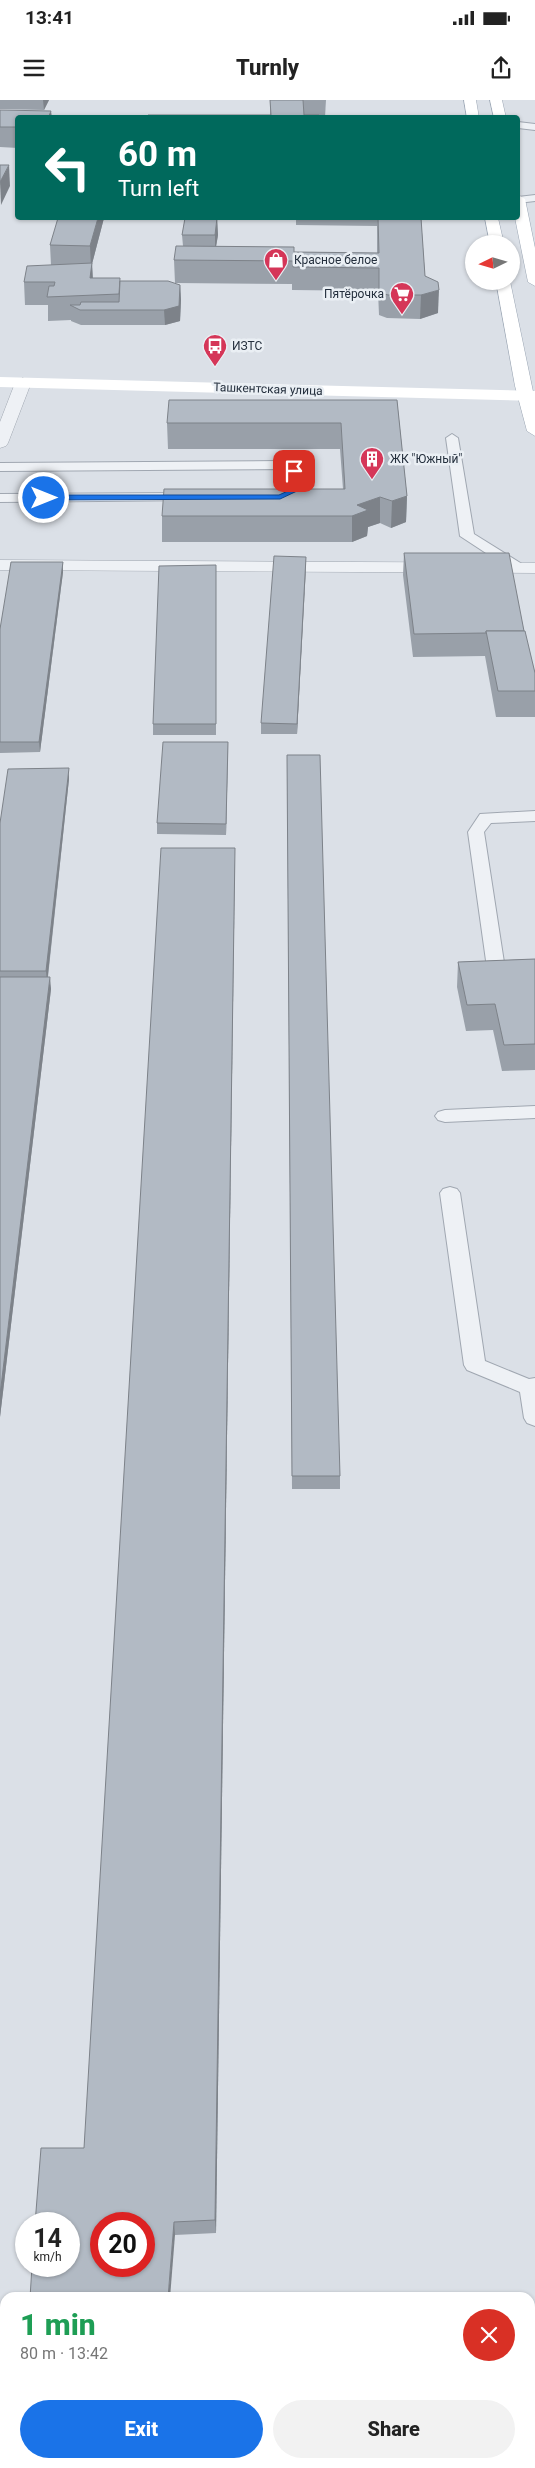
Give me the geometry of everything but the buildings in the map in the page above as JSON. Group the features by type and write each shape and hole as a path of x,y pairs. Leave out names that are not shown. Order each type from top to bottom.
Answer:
{"main road":[{"path":"470,100 472,115"},
{"path":"496,100 499,115"},
{"path":"520,209 535,282"},
{"path":"492,220 495,235"},
{"path":"506,290 530,391 535,431"},
{"name":"Ташкентская улица","path":"0,373 24,378 530,391"},
{"name":"Ташкентская улица","path":"0,382 24,378"}],"street":[{"path":"0,441 24,378"},
{"path":"0,565 526,568"}],"lane":[{"path":"520,125 535,127"},
{"path":"520,199 535,198"},
{"path":"452,438 467,536 526,568"},
{"path":"0,467 281,465 294,471 294,491 280,497 252,497"},
{"path":"0,498 205,497"},
{"path":"498,982 476,832 486,818 535,816"},
{"path":"445,1116 535,1112"},
{"path":"450,1193 475,1365 532,1387 535,1418"}],"place":[{"name":"Красное белое","path":"276,281"},
{"name":"Пятёрочка","path":"402,315"},
{"name":"ИЗТС","path":"215,367"},
{"name":"ЖК \"Южный\"","path":"372,480"}],"route":[{"path":"44,498 280,497 294,491 294,471"}]}
